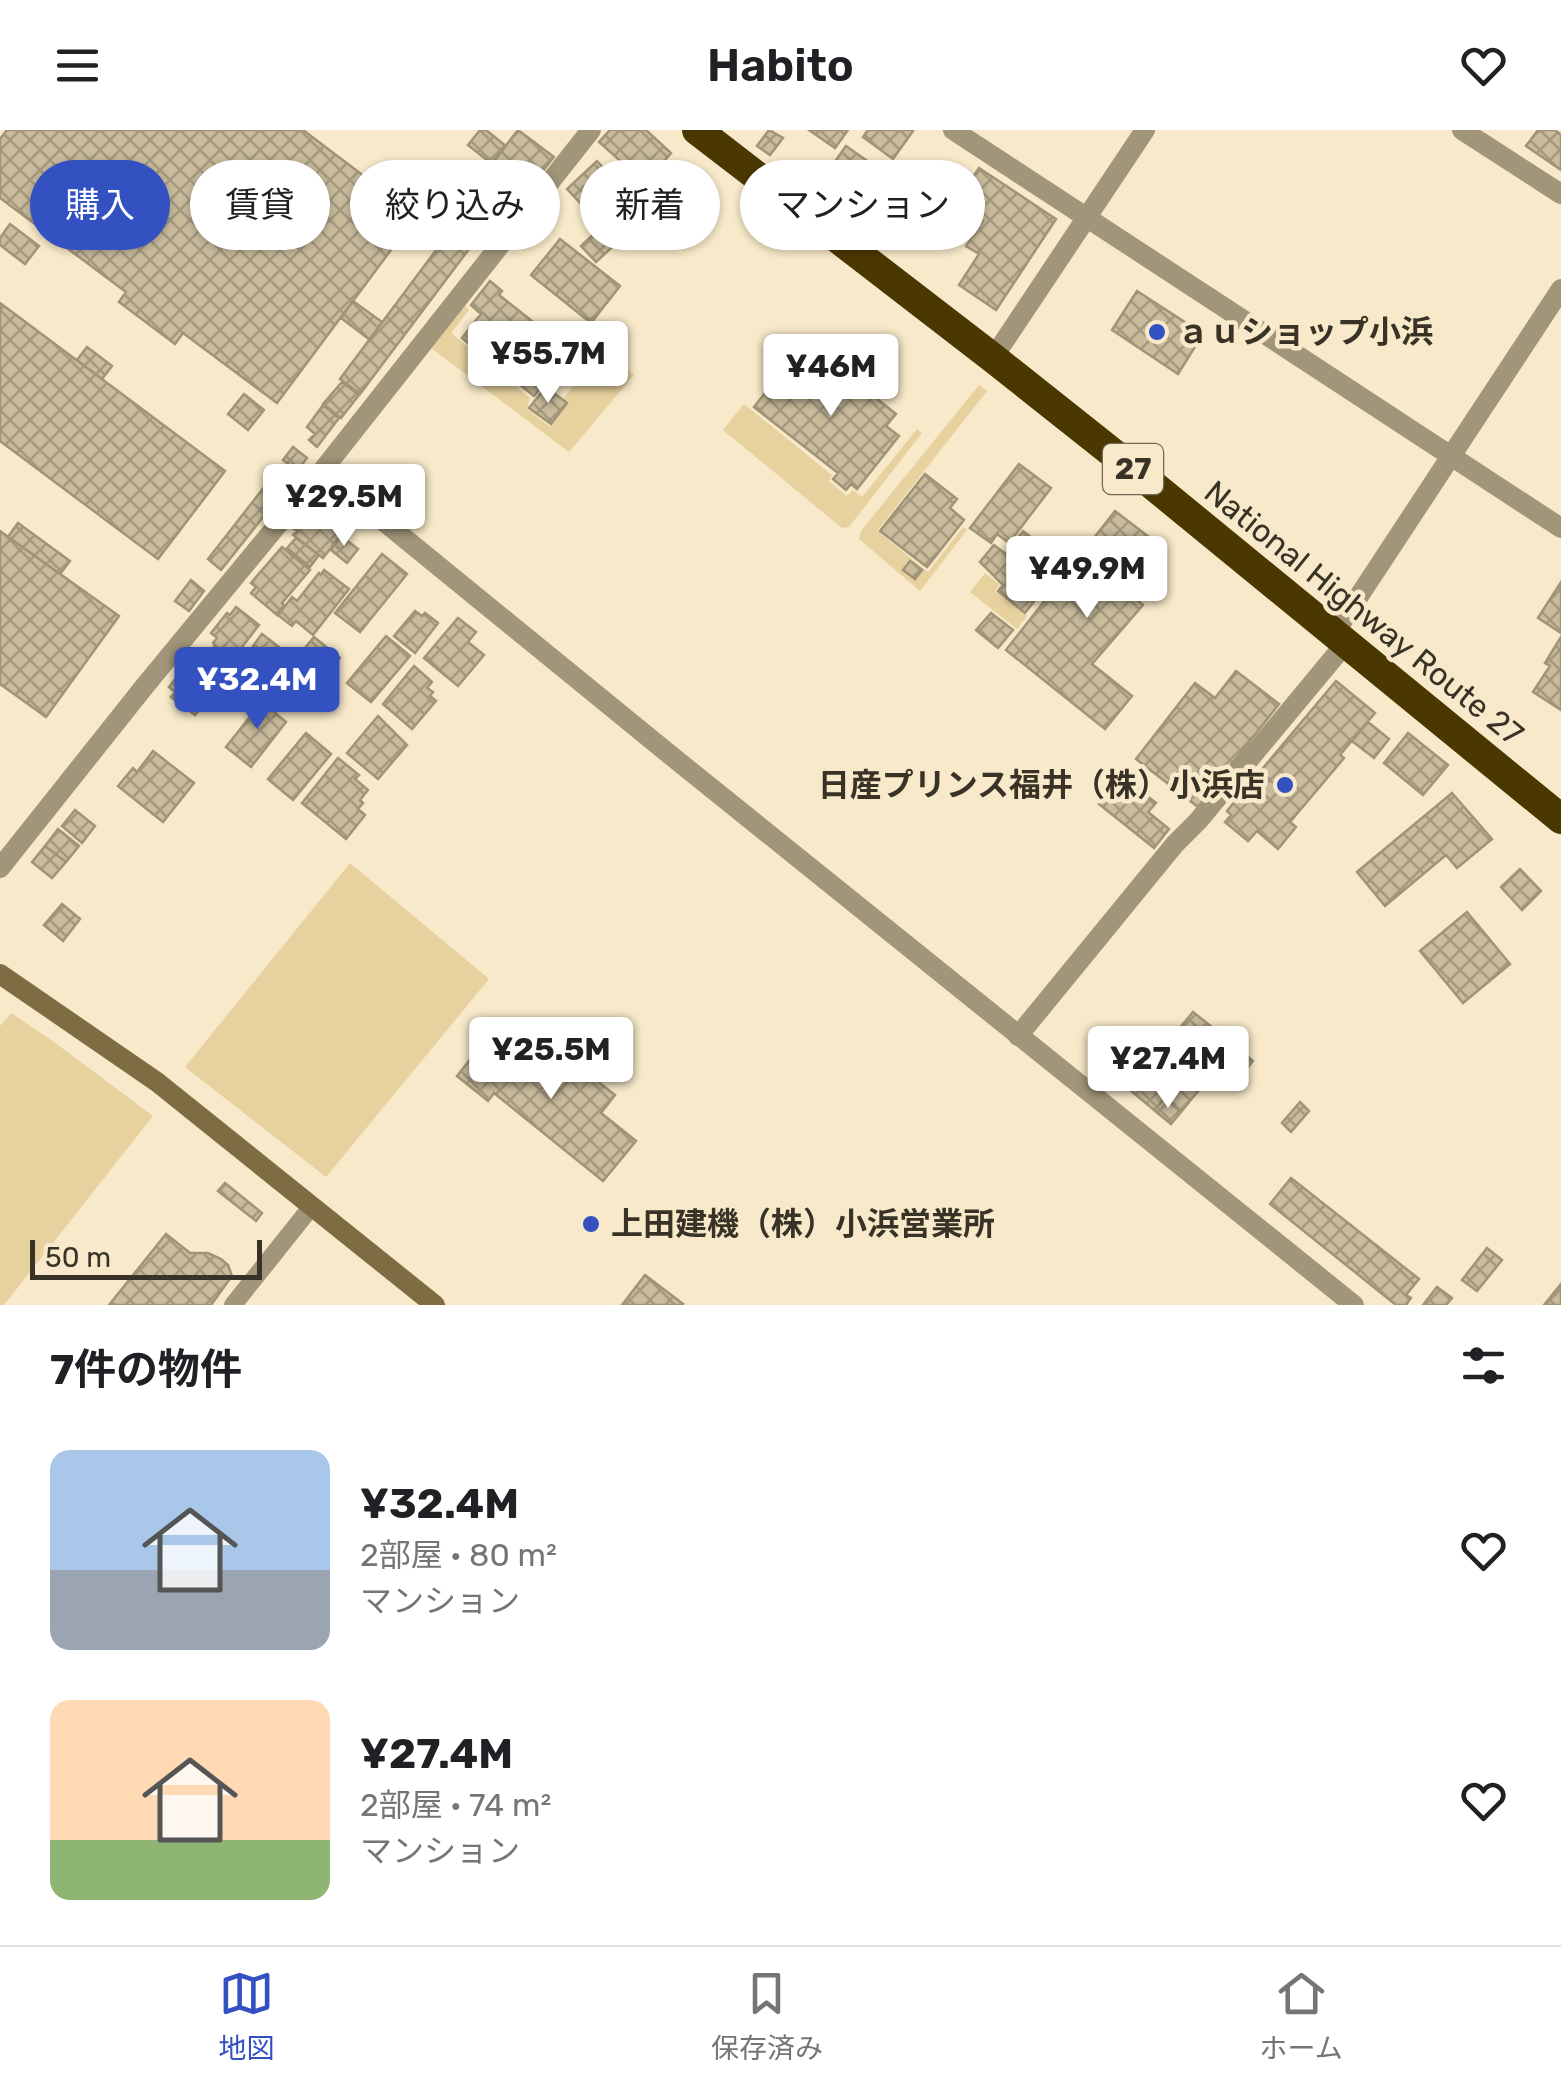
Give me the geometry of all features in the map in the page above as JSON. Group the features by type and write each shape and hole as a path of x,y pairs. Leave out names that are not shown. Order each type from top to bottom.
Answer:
{"highway":[{"name":"National Highway Route 27","path":"697,130 1143,477 1561,819"}],"street":[{"path":"0,868 322,471 591,130"},
{"path":"954,130 1561,528"},
{"path":"993,358 1145,130"},
{"path":"1462,130 1561,194"},
{"path":"1018,1036 1198,821 1340,639 1452,456 1561,289"},
{"path":"322,471 1354,1305"},
{"path":"0,974 157,1082 435,1305"}],"lane":[{"path":"233,1305 312,1206"}],"shaded area":[{"path":"465,306 469,310 451,333 530,398 527,409 550,427 568,404 563,399 593,361 583,343 588,337 634,375 569,452 431,348"},
{"path":"979,385 987,391 877,531 928,572 963,527 967,530 920,591 859,539 861,531"},
{"path":"744,404 832,475 829,481 847,496 853,490 862,497 917,429 922,433 849,527 842,528 723,430"},
{"path":"985,573 999,584 995,591 1027,616 1017,629 970,592"},
{"path":"350,863 489,979 326,1177 185,1067"},
{"path":"11,1013 153,1116 4,1305 0,1305 0,1026"}],"building":[{"path":"7,130 303,130 350,166 350,250 391,250 277,403 183,333 175,344 119,302 126,292 70,250 170,250 170,160 30,160 30,220 0,198 0,139"},
{"path":"480,130 486,130 506,146 495,160 487,160 468,145"},
{"path":"518,130 554,157 552,160 494,160"},
{"path":"610,130 646,130 671,153 665,160 619,160 599,142"},
{"path":"769,130 783,138 770,155 757,146"},
{"path":"809,130 848,130 835,148"},
{"path":"868,130 913,131 893,159 863,137"},
{"path":"1538,130 1555,130 1561,135 1561,170 1526,146"},
{"path":"846,146 866,160 836,160"},
{"path":"985,172 1056,219 996,310 959,285 979,254 972,250 985,250"},
{"path":"580,177 580,203 567,189"},
{"path":"10,224 30,239 30,250 36,250 25,264 0,245 0,238"},
{"path":"560,239 620,286 591,323 531,275 551,250 560,250"},
{"path":"436,250 468,250 360,394 340,379"},
{"path":"585,250 609,250 596,262"},
{"path":"490,281 502,291 499,295 570,351 534,396 462,338 481,314 471,305"},
{"name":"ａｕショップ小浜","path":"1137,291 1203,334 1178,374 1112,330"},
{"path":"353,301 382,322 370,340 341,318"},
{"path":"0,303 225,471 158,559 0,441"},
{"path":"87,347 112,366 102,379 77,360"},
{"path":"794,356 819,376 830,362 896,414 886,426 899,436 857,489 851,484 846,490 833,479 838,473 754,407"},
{"path":"342,382 359,395 341,418 323,404"},
{"path":"546,387 567,403 551,424 529,408"},
{"path":"244,394 264,410 248,430 228,414"},
{"path":"323,405 339,418 317,447 309,440 315,434 307,427"},
{"path":"293,447 307,458 297,471 283,460"},
{"path":"1019,464 1051,488 1009,543 997,534 991,543 970,528"},
{"path":"276,472 290,483 221,570 208,559"},
{"path":"925,474 957,499 950,508 964,520 927,567 880,531"},
{"path":"319,503 348,526 323,558 293,535 297,531 293,528 308,509 312,512"},
{"path":"1115,511 1149,537 1143,545 1145,578 1113,580 1143,605 1092,664 1132,696 1105,729 1006,650"},
{"path":"18,523 70,561 60,574 8,537"},
{"path":"0,531 119,616 46,717 0,684"},
{"path":"1023,531 1064,563 1025,613 998,591 1003,585 980,562 994,545 1006,554"},
{"path":"341,536 358,549 347,563 331,550"},
{"path":"296,538 319,555 310,567 287,548"},
{"path":"282,547 310,570 282,603 277,615 251,593 256,587 251,583"},
{"path":"382,554 407,574 360,632 335,613"},
{"path":"910,561 922,570 915,579 903,570"},
{"path":"324,570 349,589 313,635 296,621 292,626 278,615 292,597 297,601"},
{"path":"191,580 204,591 189,611 175,601"},
{"path":"1561,582 1561,633 1538,618"},
{"path":"236,607 259,625 227,673 206,657 217,638 211,633"},
{"path":"415,611 438,623 415,653 394,636"},
{"path":"991,613 1013,630 998,648 976,630"},
{"path":"458,618 476,632 468,642 484,655 458,686 424,658"},
{"path":"262,634 292,657 259,698 233,677"},
{"path":"386,636 410,656 371,702 347,683"},
{"path":"314,637 340,658 304,703 295,696 288,705 272,693"},
{"path":"1561,637 1561,710 1533,692 1550,666 1545,663"},
{"path":"414,666 432,682 427,688 436,701 412,729 383,704"},
{"path":"184,668 215,691 195,715 171,697 175,692 169,687"},
{"path":"1236,671 1279,704 1198,807 1136,759 1195,683 1215,698"},
{"name":"日産プリンス福井（株）小浜店","path":"1336,681 1375,713 1340,755 1344,758 1290,822 1296,827 1278,849 1257,831 1248,841 1225,822 1231,815 1227,811"},
{"path":"267,695 281,706 275,713 286,722 251,767 226,747"},
{"path":"378,716 407,745 378,779 347,753"},
{"path":"1368,722 1389,739 1374,758 1352,741"},
{"path":"306,733 331,754 293,800 268,779"},
{"path":"1408,733 1448,765 1423,795 1384,763"},
{"path":"153,751 194,783 163,822 118,786 133,768 137,772"},
{"path":"338,758 359,775 355,779 368,790 358,809 365,815 346,839 302,803"},
{"path":"1122,776 1156,803 1148,812 1169,829 1154,848 1099,804"},
{"path":"1452,793 1492,839 1457,868 1446,855 1385,906 1357,872"},
{"path":"75,810 95,826 82,843 62,826"},
{"path":"58,829 79,846 66,862 45,846"},
{"path":"45,846 66,862 52,878 32,862"},
{"path":"1520,869 1541,891 1522,910 1501,887"},
{"path":"62,904 80,919 63,941 44,925"},
{"path":"1467,912 1510,964 1463,1003 1420,951"},
{"path":"1193,1012 1218,1032 1182,1076 1199,1090 1181,1112 1165,1098 1154,1110 1129,1089"},
{"path":"495,1028 558,1078 572,1061 615,1095 601,1113 636,1141 603,1181 494,1093 488,1101 457,1076"},
{"path":"1218,1032 1253,1061 1234,1084 1216,1069 1199,1090 1182,1076"},
{"path":"1165,1098 1181,1112 1171,1124 1154,1110"},
{"path":"1300,1102 1309,1111 1291,1132 1282,1123"},
{"path":"1291,1178 1419,1279 1406,1295 1411,1298 1406,1305 1396,1305 1270,1204"},
{"path":"225,1183 262,1213 256,1221 218,1191"},
{"path":"166,1234 190,1253 208,1253 228,1265 232,1276 211,1305 109,1305"},
{"path":"1487,1248 1502,1260 1477,1291 1462,1280"},
{"path":"645,1275 683,1304 622,1305"},
{"path":"1561,1284 1561,1305 1544,1305"},
{"path":"1437,1287 1452,1298 1446,1305 1423,1305"}],"place":[{"name":"ａｕショップ小浜","path":"1157,332"},
{"name":"日産プリンス福井（株）小浜店","path":"1285,785"},
{"name":"上田建機（株）小浜営業所","path":"591,1224"}]}
